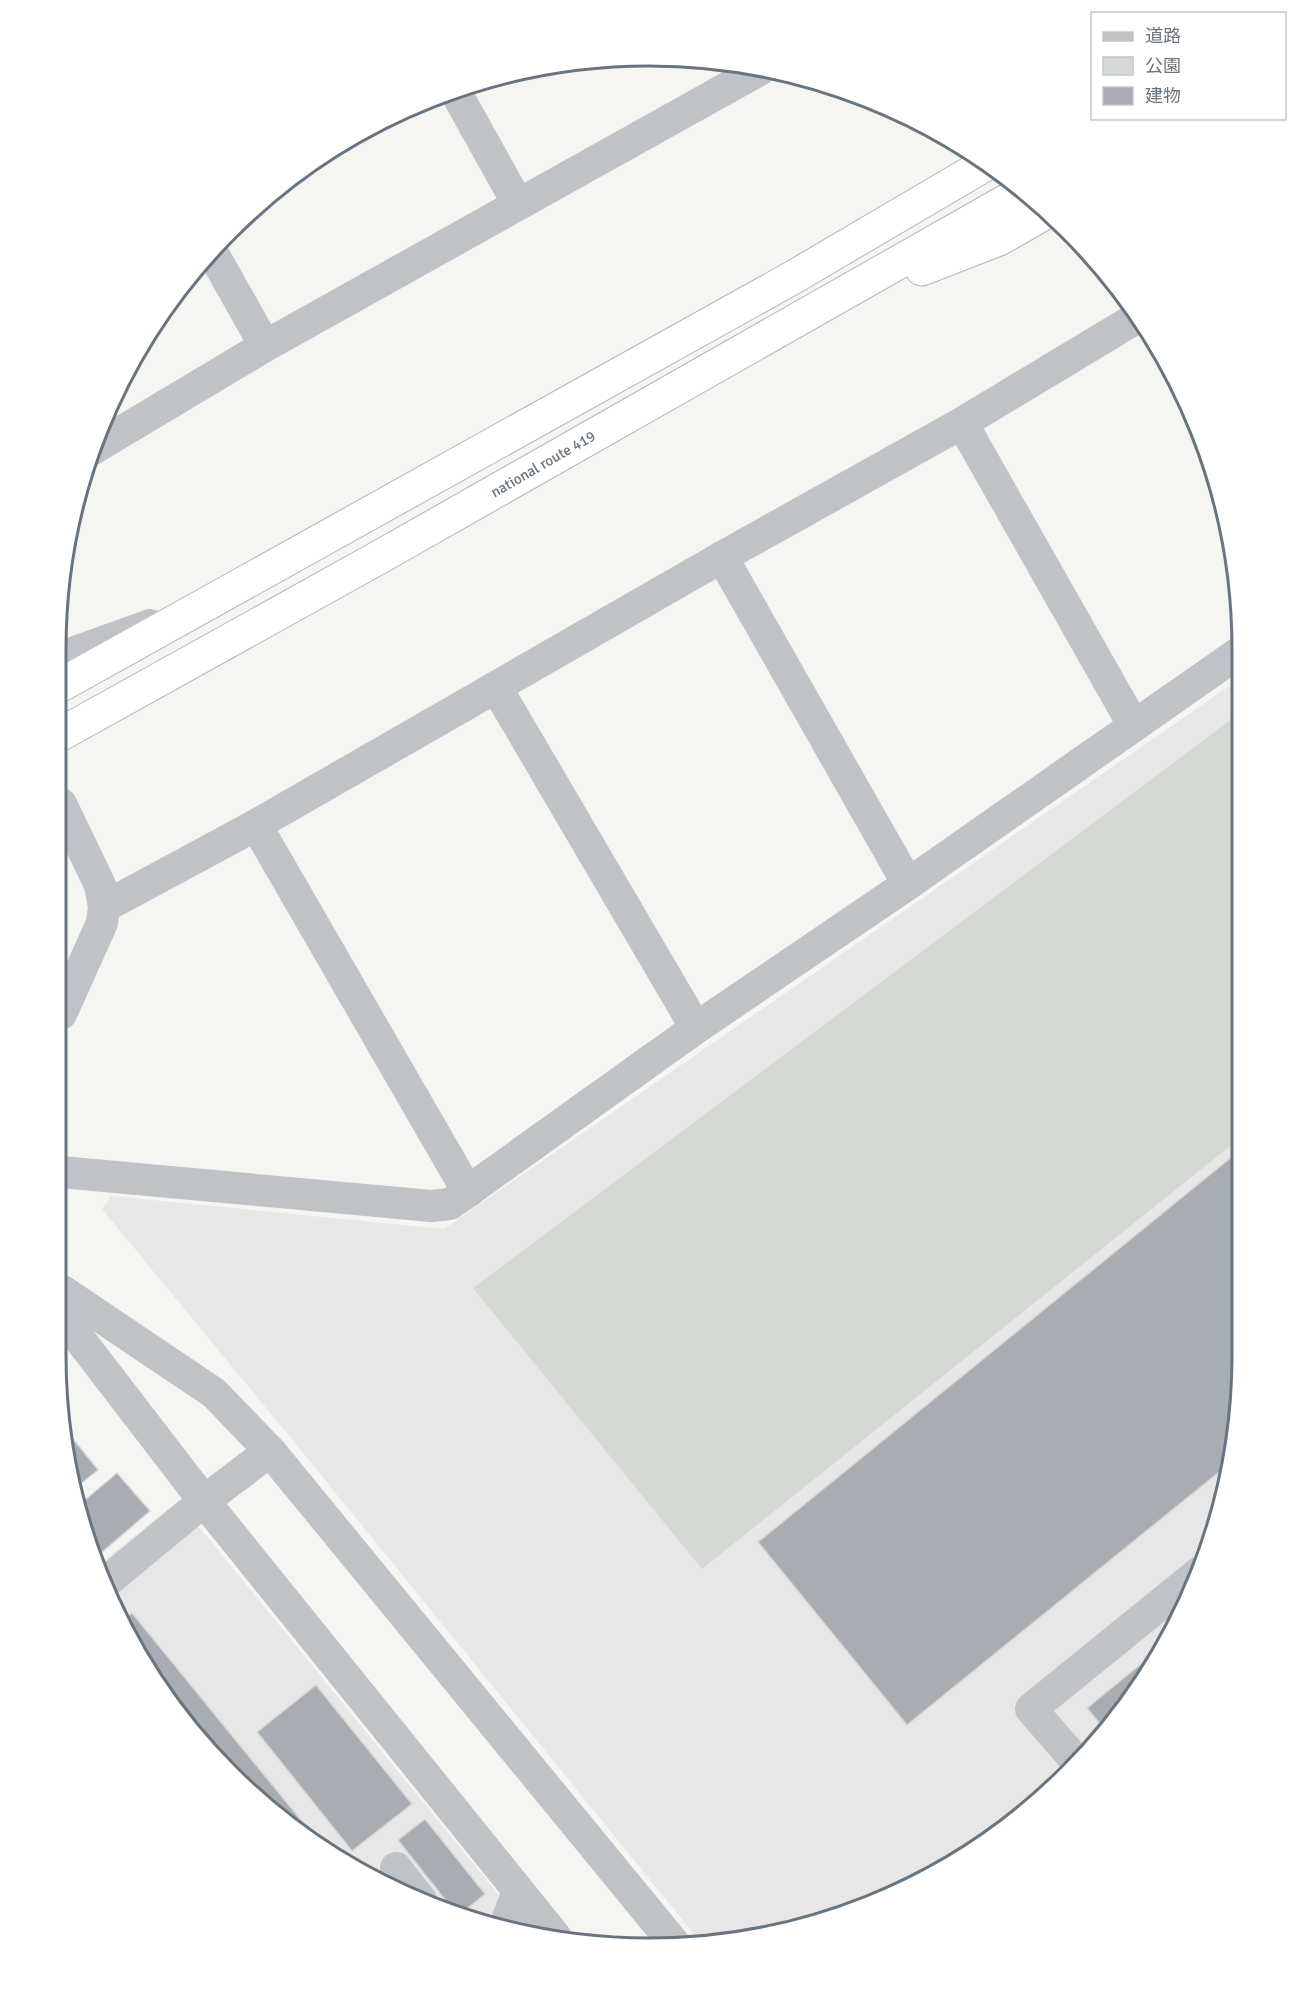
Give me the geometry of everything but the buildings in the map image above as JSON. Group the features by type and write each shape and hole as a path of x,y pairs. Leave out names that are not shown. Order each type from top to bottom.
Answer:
{"highway":[{"path":"792,278 959,155"},
{"path":"66,682 792,278 979,168"},
{"name":"national route 419","path":"66,731 1015,196"},
{"path":"810,313 999,239 1039,216"}],"street":[{"path":"104,442 265,346 518,204 739,73"},
{"path":"459,98 518,204"},
{"path":"216,259 265,346"},
{"path":"104,907 256,825 722,557 962,423 1131,321"},
{"path":"962,423 1134,726"},
{"path":"722,557 908,884"},
{"path":"66,655 211,602"},
{"path":"66,1172 431,1206 450,1204 696,1028 908,884 1232,657"},
{"path":"496,687 696,1028"},
{"path":"66,746 137,692"},
{"path":"66,814 100,885 104,907 102,923 66,1003"},
{"path":"256,825 468,1192"},
{"path":"66,1293 214,1393 270,1451 669,1937"},
{"path":"66,1322 204,1501 549,1929"},
{"path":"110,1579 204,1501 270,1451"},
{"path":"1072,1756 1031,1709 1185,1584"},
{"path":"396,1868 411,1887"},
{"path":"507,1920 518,1891"}],"shaded area":[{"path":"1232,684 1232,1355 1231,1393 1221,1469 1212,1506 1188,1578 1172,1613 1134,1679 1112,1710 1061,1767 1004,1818 973,1840 907,1878 836,1907 763,1927 696,1936 102,1209 111,1196 444,1229"},
{"path":"178,1501 522,1924 462,1907 391,1878 325,1840 265,1793 211,1739 164,1679 126,1613 104,1561"}],"green space":[{"path":"1232,719 1232,1145 702,1569 473,1288"}]}
